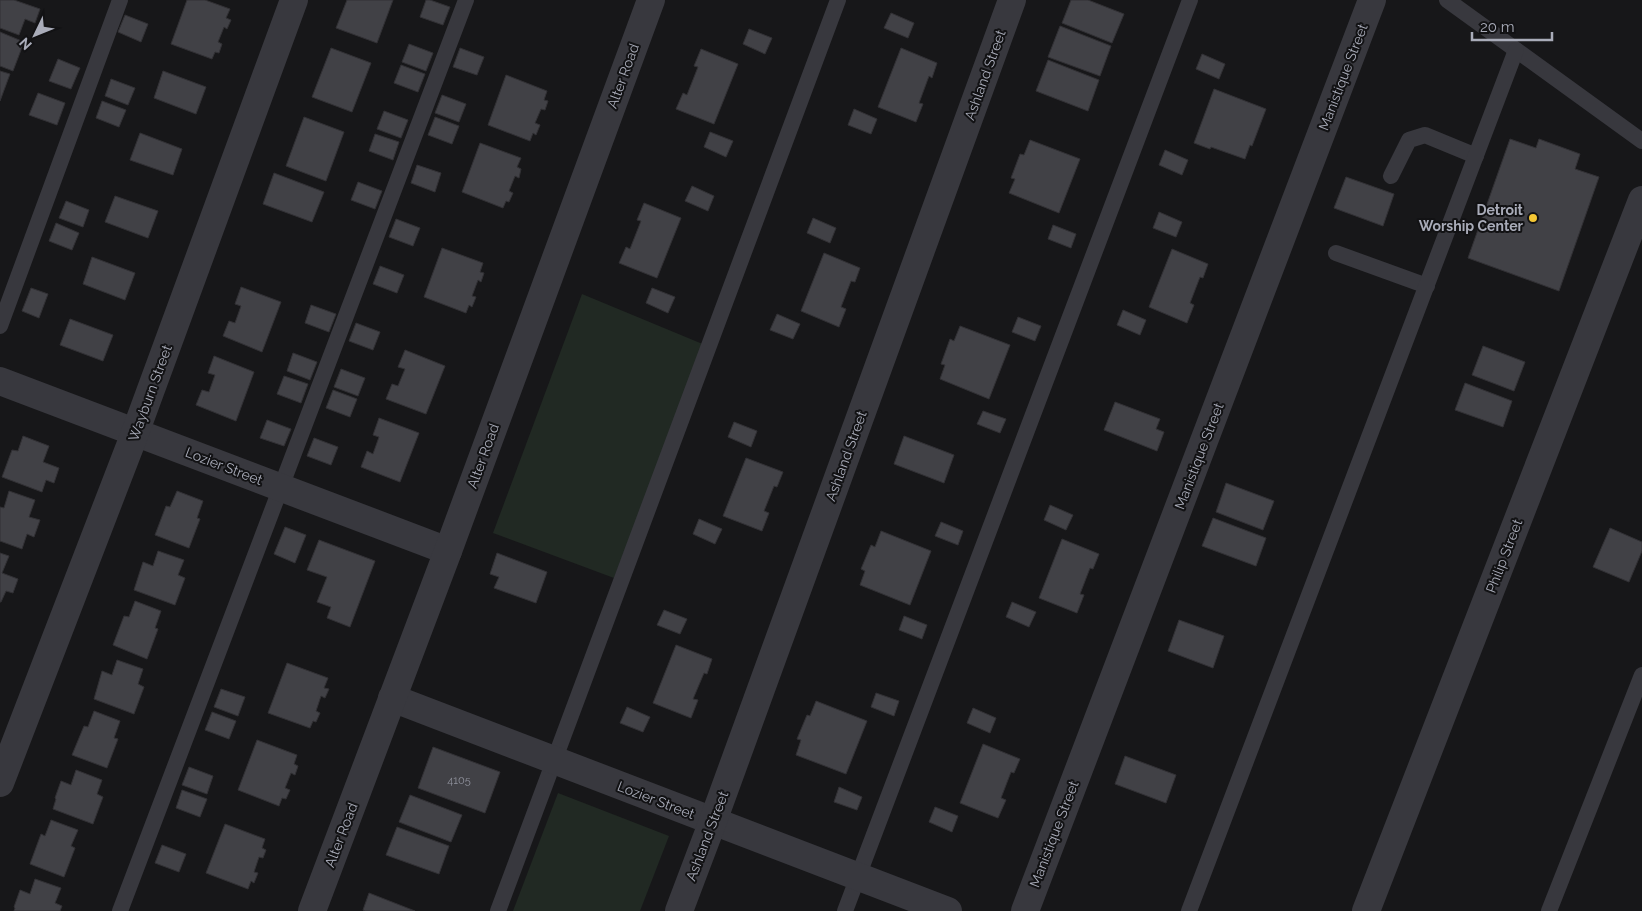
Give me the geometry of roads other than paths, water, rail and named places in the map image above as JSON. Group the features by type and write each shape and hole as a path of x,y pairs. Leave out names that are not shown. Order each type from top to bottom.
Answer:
{"street":[{"name":"Wayburn Street","path":"0,783 135,433 294,0"},
{"name":"Alter Road","path":"312,911 448,551 651,0"},
{"name":"Ashland Street","path":"679,911 1012,0"},
{"name":"Manistique Street","path":"1025,911 1372,0"},
{"name":"Philip Street","path":"1366,911 1642,200"},
{"name":"Lozier Street","path":"0,381 448,551"},
{"name":"Lozier Street","path":"392,698 948,911"}],"lane":[{"path":"0,326 120,0"},
{"path":"120,911 466,0"},
{"path":"498,911 838,0"},
{"path":"845,911 1190,0"},
{"path":"1447,0 1642,141"},
{"path":"1188,911 1516,50"},
{"path":"1391,176 1409,140 1425,135 1476,156"},
{"path":"1336,253 1426,286"},
{"path":"1549,911 1642,675"}],"place":[{"name":"Detroit Worship Center","path":"1533,218"}]}
